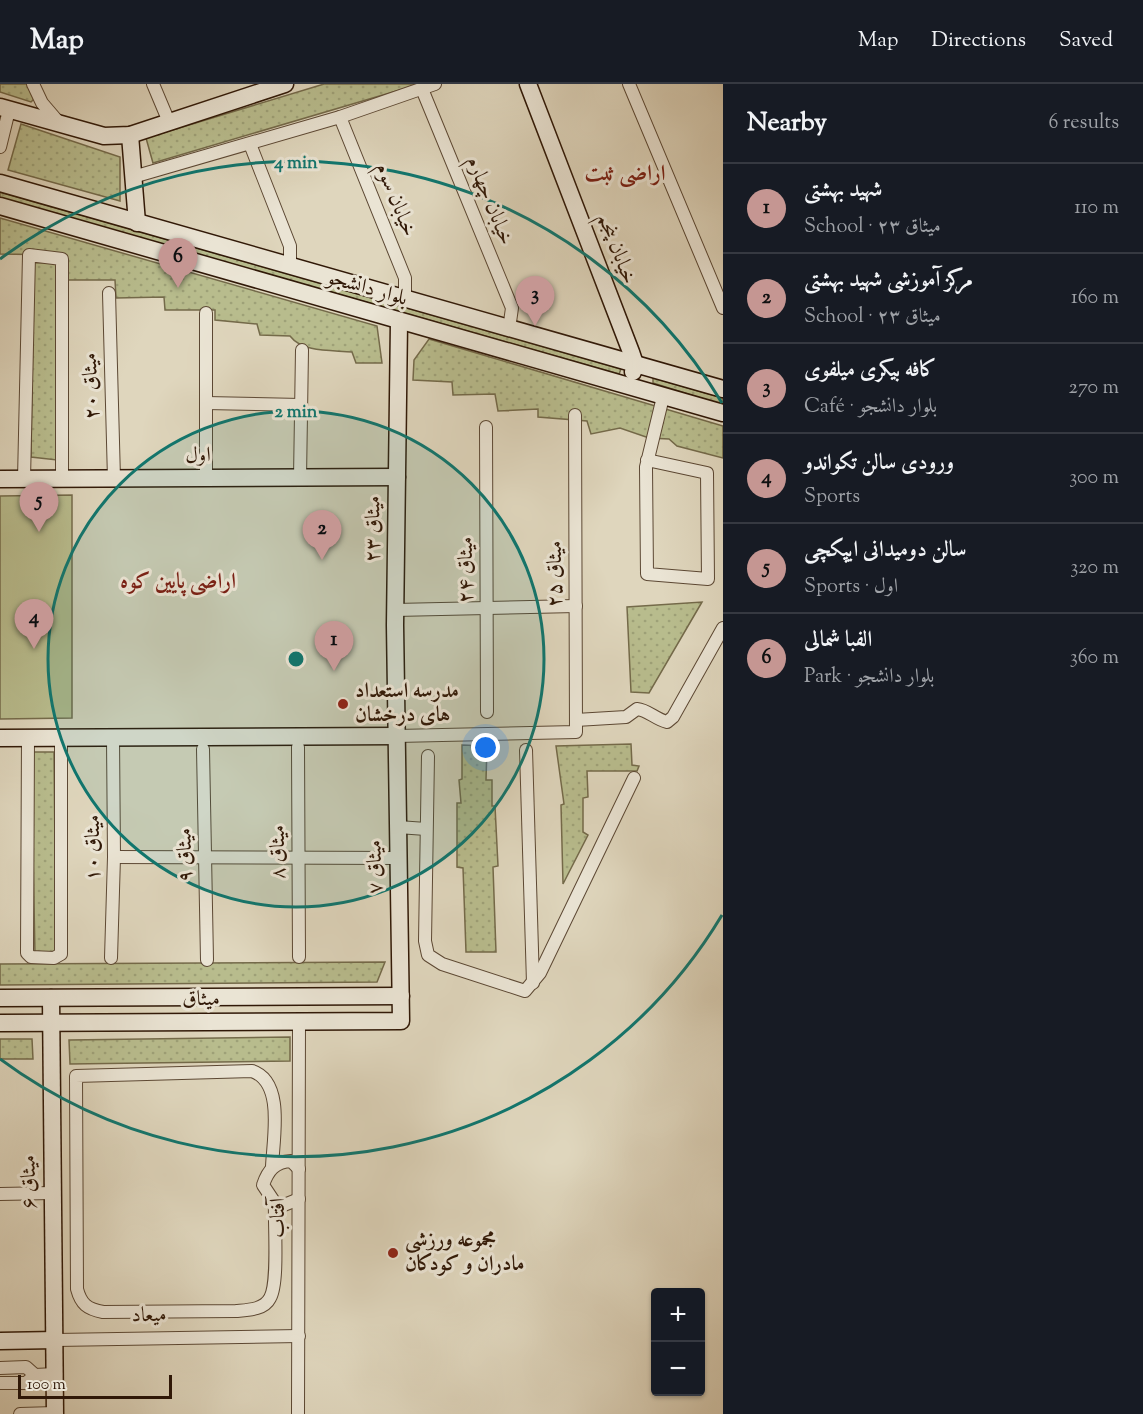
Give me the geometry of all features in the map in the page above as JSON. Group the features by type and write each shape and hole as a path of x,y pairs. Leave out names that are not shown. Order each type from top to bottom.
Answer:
{"street":[{"path":"33,84 42,103 61,125"},
{"path":"153,84 168,122"},
{"path":"133,177 340,117 435,84"},
{"name":"خیابان پنجم","path":"528,84 634,364"},
{"path":"629,84 723,308"},
{"path":"0,147 4,109 104,136 130,135 281,85"},
{"name":"خیابان چهارم","path":"422,89 512,308 508,329"},
{"name":"خیابان سوم","path":"340,117 405,278 405,300"},
{"path":"130,135 137,223"},
{"path":"250,144 290,246 290,267"},
{"name":"بلوار دانشجو","path":"0,183 723,389"},
{"name":"بلوار دانشجو","path":"0,206 723,413"},
{"path":"24,479 29,255 62,259 62,478"},
{"name":"میثاق ۲۰","path":"109,293 114,479"},
{"path":"206,313 206,478"},
{"name":"میثاق ۲۳","path":"397,736 395,610 399,322"},
{"path":"300,478 302,350"},
{"path":"630,387 634,364"},
{"path":"647,460 706,473 708,579 647,574 647,460 663,397"},
{"path":"206,403 301,405"},
{"name":"میثاق ۲۵","path":"575,415 576,726"},
{"name":"میثاق ۲۴","path":"486,427 487,712"},
{"name":"اول","path":"0,479 397,477"},
{"path":"395,610 576,606"},
{"path":"0,738 397,736 576,726 626,717 637,709 645,710 655,719 667,722 673,717 723,628"},
{"name":"میثاق ۷","path":"397,736 401,1021"},
{"path":"28,738 27,953 31,957 54,958 61,954 61,738"},
{"name":"میثاق ۱۰","path":"111,958 114,857 113,738"},
{"name":"میثاق ۸","path":"298,747 299,957"},
{"name":"میثاق ۹","path":"204,749 207,960"},
{"path":"526,750 533,984"},
{"path":"428,756 425,940 428,955 442,964 525,991 533,984 633,778"},
{"path":"398,827 426,829"},
{"path":"114,857 399,858"},
{"name":"میثاق","path":"0,998 401,996"},
{"name":"میثاق ۶","path":"51,998 55,1414"},
{"name":"میثاق","path":"0,1023 401,1021"},
{"name":"آفتاب","path":"298,1414 299,1022"},
{"path":"252,1071 259,1073 267,1081 273,1097 272,1167 262,1185 275,1203 274,1286 270,1300 258,1308 236,1311 103,1312 90,1310 80,1300 76,1289 76,1077 252,1071"},
{"path":"272,1167 281,1162 291,1161 299,1169"},
{"path":"0,1194 52,1193"},
{"path":"275,1203 284,1205 299,1199"},
{"name":"میعاد","path":"0,1341 299,1336"},
{"path":"0,1368 26,1367 35,1375"},
{"path":"0,1383 26,1383 35,1375 55,1374"},
{"path":"20,1414 55,1414"}],"green space":[{"path":"0,84 27,84 34,99 31,102 0,92"},
{"path":"324,84 420,84 153,163 146,138"},
{"path":"21,124 120,157 120,201 8,170"},
{"path":"0,192 621,369 619,374 0,198"},
{"path":"0,218 377,326 382,363 356,363 352,352 310,348 290,336 260,335 257,324 215,320 215,310 165,310 164,297 116,298 115,280 67,280 61,255 0,254"},
{"path":"56,262 57,460 31,457 34,263"},
{"path":"429,339 723,426 723,458 677,446 669,439 649,438 620,428 591,434 587,421 538,417 538,409 498,411 495,394 453,395 452,382 413,380 414,360"},
{"path":"653,378 723,398 723,405 653,383"},
{"path":"72,495 72,718 0,719 0,496"},
{"path":"702,602 649,693 631,692 627,607"},
{"path":"631,744 632,765 639,766 637,771 587,771 588,797 583,798 583,832 588,835 563,884 561,805 564,804 556,746"},
{"path":"462,745 487,746 486,780 492,780 492,806 495,806 498,866 493,867 496,952 466,952 463,868 457,867 457,803 461,803 459,780 462,779"},
{"path":"31,752 54,752 56,951 35,955"},
{"path":"385,962 377,982 0,985 0,964"},
{"path":"290,1037 290,1061 70,1064 69,1040"},
{"path":"0,1039 32,1039 33,1059 0,1059"}],"place":[{"name":"الفبا شمالی","path":"178,288"},
{"name":"کافه بیکری میلفوی","path":"535,326"},
{"name":"سالن دومیدانی ایپکچی","path":"39,532"},
{"name":"مرکز آموزشی شهید بهشتی","path":"322,560"},
{"name":"ورودی سالن تکواندو","path":"34,649"},
{"name":"شهید بهشتی","path":"334,671"},
{"name":"مدرسه استعداد های درخشان","path":"343,704"},
{"name":"مجموعه ورزشی مادران و کودکان","path":"393,1253"}],"district":[{"name":"اراضی ثبت","path":"625,175"},
{"name":"اراضی پایین کوه","path":"178,583"}]}
